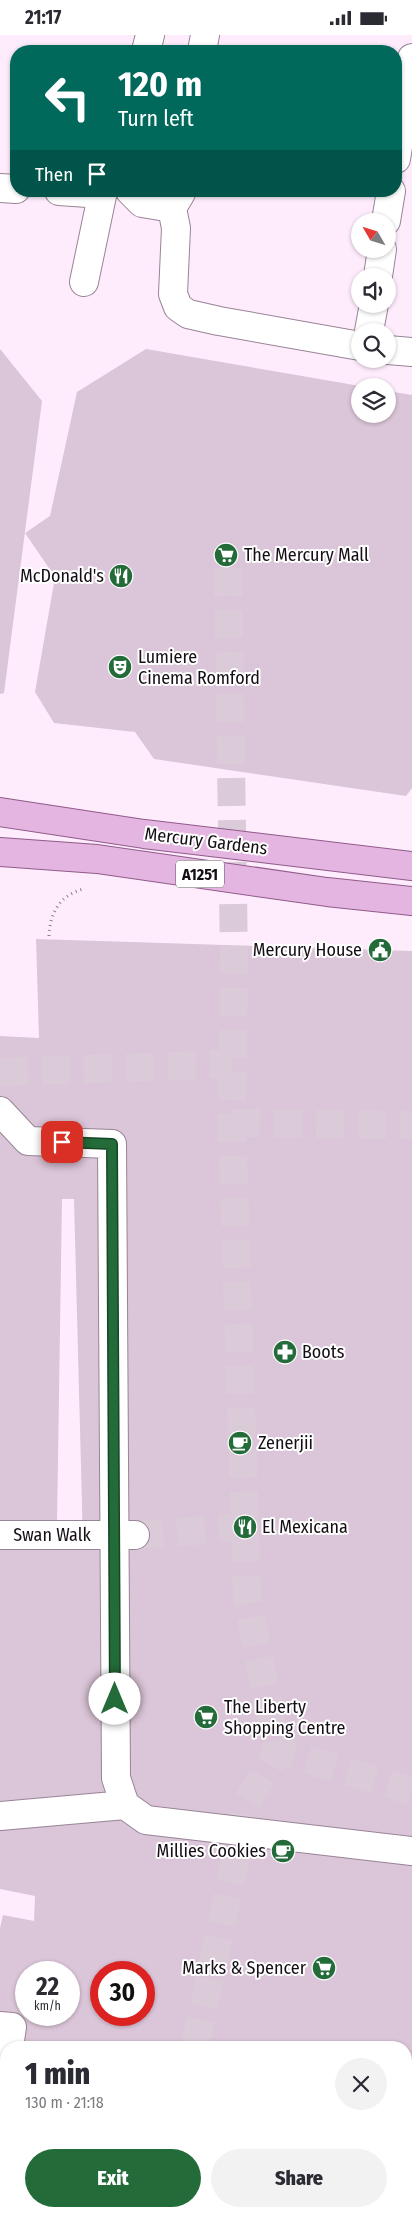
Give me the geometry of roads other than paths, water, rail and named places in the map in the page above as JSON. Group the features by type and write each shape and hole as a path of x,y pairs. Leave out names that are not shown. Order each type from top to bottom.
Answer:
{"main road":[{"name":"Mercury Gardens","path":"0,812 144,834 412,866"},
{"name":"Mercury Gardens","path":"0,852 97,859 317,891 412,901"}],"street":[{"path":"402,121 412,58"},
{"path":"84,282 102,197"},
{"path":"136,197 142,203 176,200 173,294 178,307 183,311 188,314 219,321 351,344"},
{"path":"387,213 390,197"},
{"path":"396,351 412,352"},
{"path":"0,1111 28,1141 112,1144 116,1778 126,1805 146,1820 412,1851"},
{"name":"Swan Walk","path":"0,1535 135,1535"},
{"path":"0,1816 126,1805"},
{"path":"0,2026 12,2027 10,2041"}],"tunnel":[{"path":"228,568 234,959 232,1123 247,1596 277,1751 412,1791"},
{"path":"0,1072 232,1064"},
{"path":"232,1123 412,1125"},
{"path":"135,1535 245,1527"},
{"path":"196,2041 248,1801 277,1751"}],"place":[{"name":"The Mercury Mall","path":"226,555"},
{"name":"McDonald's","path":"121,576"},
{"name":"Lumiere Cinema Romford","path":"120,667"},
{"name":"Mercury House","path":"380,950"},
{"name":"Boots","path":"285,1352"},
{"name":"Zenerjii","path":"240,1443"},
{"name":"El Mexicana","path":"245,1527"},
{"name":"The Liberty Shopping Centre","path":"206,1717"},
{"name":"Millies Cookies","path":"283,1851"},
{"name":"Marks & Spencer","path":"324,1968"}]}
